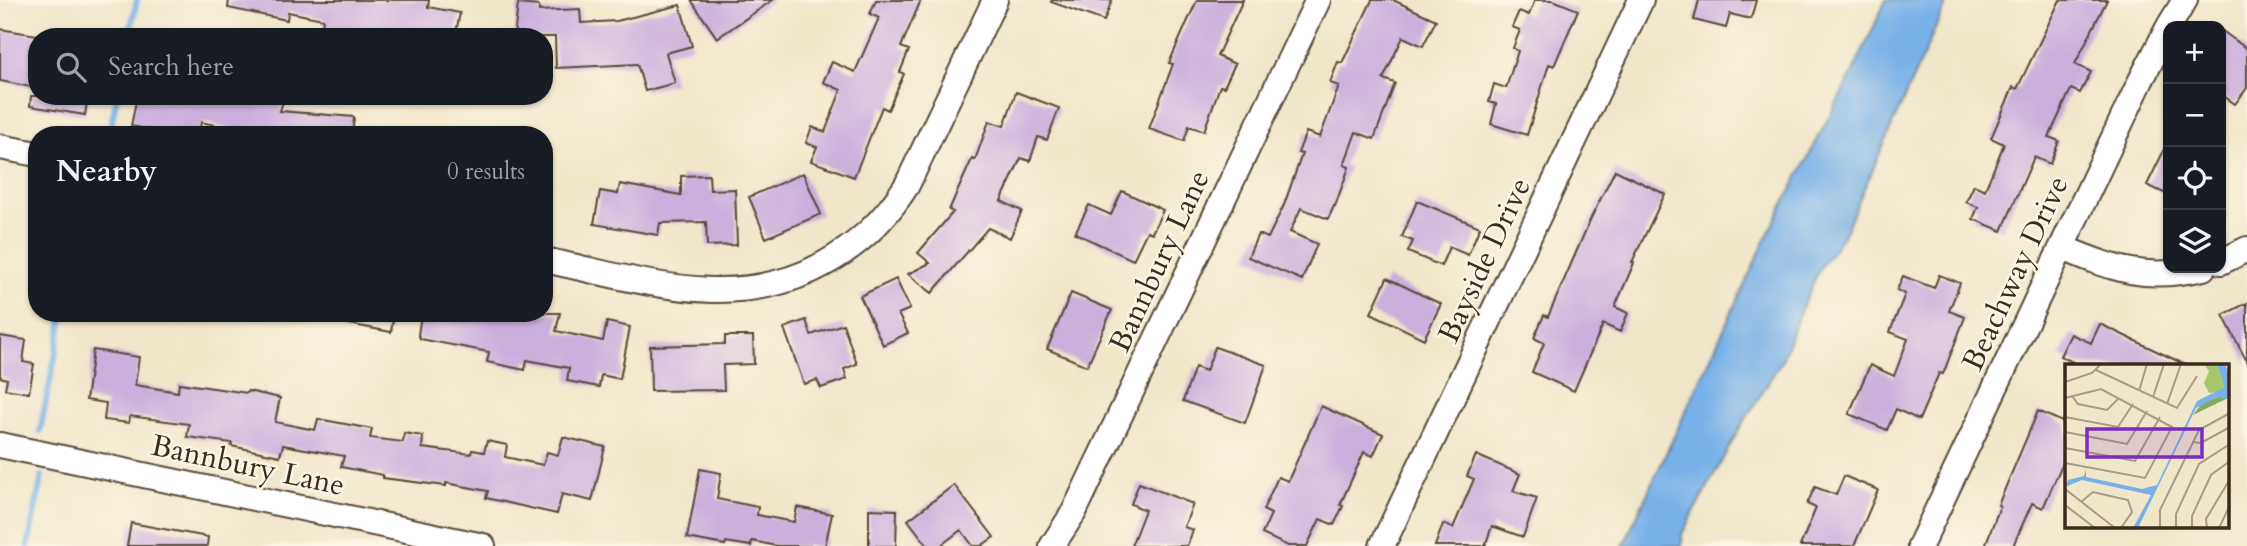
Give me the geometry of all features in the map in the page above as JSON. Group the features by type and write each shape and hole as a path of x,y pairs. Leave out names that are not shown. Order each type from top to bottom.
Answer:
{"street":[{"path":"553,262 675,287 711,291 749,290 774,285 798,277 831,260 875,227 907,186 995,0"},
{"name":"Bannbury Lane","path":"1052,546 1074,512 1318,0"},
{"name":"Bayside Drive","path":"1382,546 1641,0"},
{"name":"Beachway Drive","path":"2173,21 2185,0"},
{"name":"Beachway Drive","path":"1920,546 2163,38"},
{"path":"0,147 28,153"},
{"path":"2063,248 2108,266 2144,274 2177,273"},
{"path":"2226,259 2247,249"},
{"name":"Bannbury Lane","path":"0,445 483,546"}],"water":[{"path":"1886,0 1948,0 1843,236 1820,268 1782,360 1737,433 1682,534 1682,546 1623,546 1769,232 1854,70"}],"building":[{"path":"229,0 429,0 428,7 460,13 457,28 334,28 322,26 323,19 288,12 287,20 228,8"},
{"path":"691,0 773,0 717,38"},
{"path":"876,0 921,0 901,47 909,50 900,72 904,74 888,110 882,107 854,177 811,161 817,147 806,143 812,127 825,132 841,90 823,82 832,62 855,72 879,18 870,14"},
{"path":"1112,0 1104,21 1051,2"},
{"path":"1197,0 1243,0 1217,56 1235,64 1224,87 1220,86 1204,131 1189,126 1184,141 1149,129 1173,64 1169,63"},
{"path":"1372,0 1393,0 1436,20 1423,46 1403,37 1383,79 1395,83 1374,139 1356,132 1344,165 1349,167 1328,219 1301,208 1290,232 1317,244 1302,280 1248,257 1258,234 1268,238 1284,205 1302,154 1298,153 1306,132 1320,137 1339,86 1330,83 1338,62 1342,63"},
{"path":"1535,0 1553,0 1578,10 1554,66 1549,64 1527,135 1491,124 1496,104 1489,102 1494,84 1506,88 1518,51 1513,48 1520,30 1512,27 1519,11 1529,15"},
{"path":"1699,0 1756,0 1751,19 1730,14 1726,28 1694,20"},
{"path":"2060,0 2107,0 2075,64 2091,72 2080,93 2071,89 2049,137 2059,141 2050,164 2034,157 2002,231 1973,219 1978,207 1966,202 1974,185 1985,190 2004,144 1991,138 2013,87 2017,89"},
{"path":"518,4 539,6 539,11 580,9 581,23 617,21 680,5 692,46 666,53 675,83 645,91 637,64 556,68 553,28 515,28"},
{"path":"0,29 28,34 28,86 0,81"},
{"path":"2226,34 2247,49 2247,88 2235,104 2226,98"},
{"path":"1016,92 1059,108 1047,140 1038,137 1030,161 1021,158 1001,201 1022,211 1010,238 988,228 932,293 908,274 930,263 918,253 953,212 949,210 972,159 975,160 989,121 1004,126"},
{"path":"30,105 87,105 85,115"},
{"path":"135,105 282,105 280,111 354,117 353,126 219,126 201,122 200,126 131,126"},
{"path":"2163,152 2163,193 2147,185"},
{"path":"1615,170 1665,194 1632,262 1634,263 1615,307 1628,313 1620,332 1603,324 1574,391 1532,372 1544,343 1534,338 1544,315 1548,317"},
{"path":"803,173 821,214 766,238 749,197"},
{"path":"709,175 710,190 735,189 737,245 707,246 706,222 660,223 658,235 594,224 600,191 618,194 620,184 681,195 681,176"},
{"path":"1122,191 1163,210 1152,233 1147,231 1133,260 1075,233 1089,205 1111,215"},
{"path":"1417,201 1480,227 1468,255 1449,247 1441,266 1408,252 1413,241 1402,237"},
{"path":"1939,275 1960,283 1949,311 1965,317 1943,374 1939,373 1919,420 1896,409 1887,430 1849,414 1870,365 1894,376 1908,339 1890,332 1905,294 1897,290 1903,276 1934,288"},
{"path":"1387,278 1441,304 1424,339 1371,313"},
{"path":"896,279 910,309 898,314 908,333 883,345 860,296"},
{"path":"1071,293 1112,310 1087,366 1047,349"},
{"path":"2247,303 2247,362 2223,315"},
{"path":"553,313 560,313 556,331 603,341 607,322 630,327 620,379 601,375 599,387 567,381 569,368 527,360 525,370 487,362 489,352 420,339 420,322 553,322"},
{"path":"806,320 811,335 843,324 857,364 844,369 847,379 821,388 817,380 804,384 784,328"},
{"path":"338,322 393,322 391,332"},
{"path":"2100,324 2184,364 2077,364 2060,356 2071,334 2091,343"},
{"path":"0,336 26,340 23,362 34,364 29,393 5,389 7,379 0,377"},
{"path":"725,336 753,336 754,364 723,365 724,390 651,391 650,346 725,344"},
{"path":"1215,347 1266,365 1245,423 1183,401 1195,367 1206,371"},
{"path":"93,350 139,357 135,385 178,392 179,383 247,393 248,391 280,398 275,422 315,430 318,419 372,429 370,438 403,442 404,433 423,436 422,448 471,454 472,450 484,452 487,441 507,445 505,457 543,465 547,452 558,455 563,437 605,447 592,501 562,494 557,514 486,498 488,491 446,483 446,486 383,478 383,475 341,467 344,456 283,445 280,456 231,446 232,443 187,437 189,424 130,416 129,423 104,420 106,403 86,400"},
{"path":"1321,406 1383,434 1373,456 1364,452 1334,525 1320,519 1307,546 1288,546 1262,534 1271,514 1263,510 1278,477 1288,481"},
{"path":"2038,411 2065,423 2065,458 2043,508 2032,503 2013,546 1985,546 2000,506 1998,505"},
{"path":"1476,455 1520,474 1513,491 1537,498 1523,537 1492,526 1485,546 1435,546 1443,524 1453,528 1474,479 1467,476"},
{"path":"700,469 721,473 717,499 758,507 757,515 794,522 797,507 832,514 825,546 777,546 752,541 751,546 726,542 725,545 687,538"},
{"path":"1844,476 1878,490 1854,546 1800,546 1816,508 1807,504 1815,487 1836,495"},
{"path":"1139,483 1193,504 1184,527 1193,530 1187,546 1131,546 1145,510 1131,504"},
{"path":"954,485 994,537 981,546 973,546 961,530 940,546 928,546 908,520"},
{"path":"869,509 897,510 896,546 869,546"},
{"path":"131,523 208,537 207,546 127,546"}],"waterway":[{"path":"131,28 137,0"},
{"path":"111,126 115,105"},
{"path":"40,431 62,322"},
{"path":"28,546 42,476"}]}
